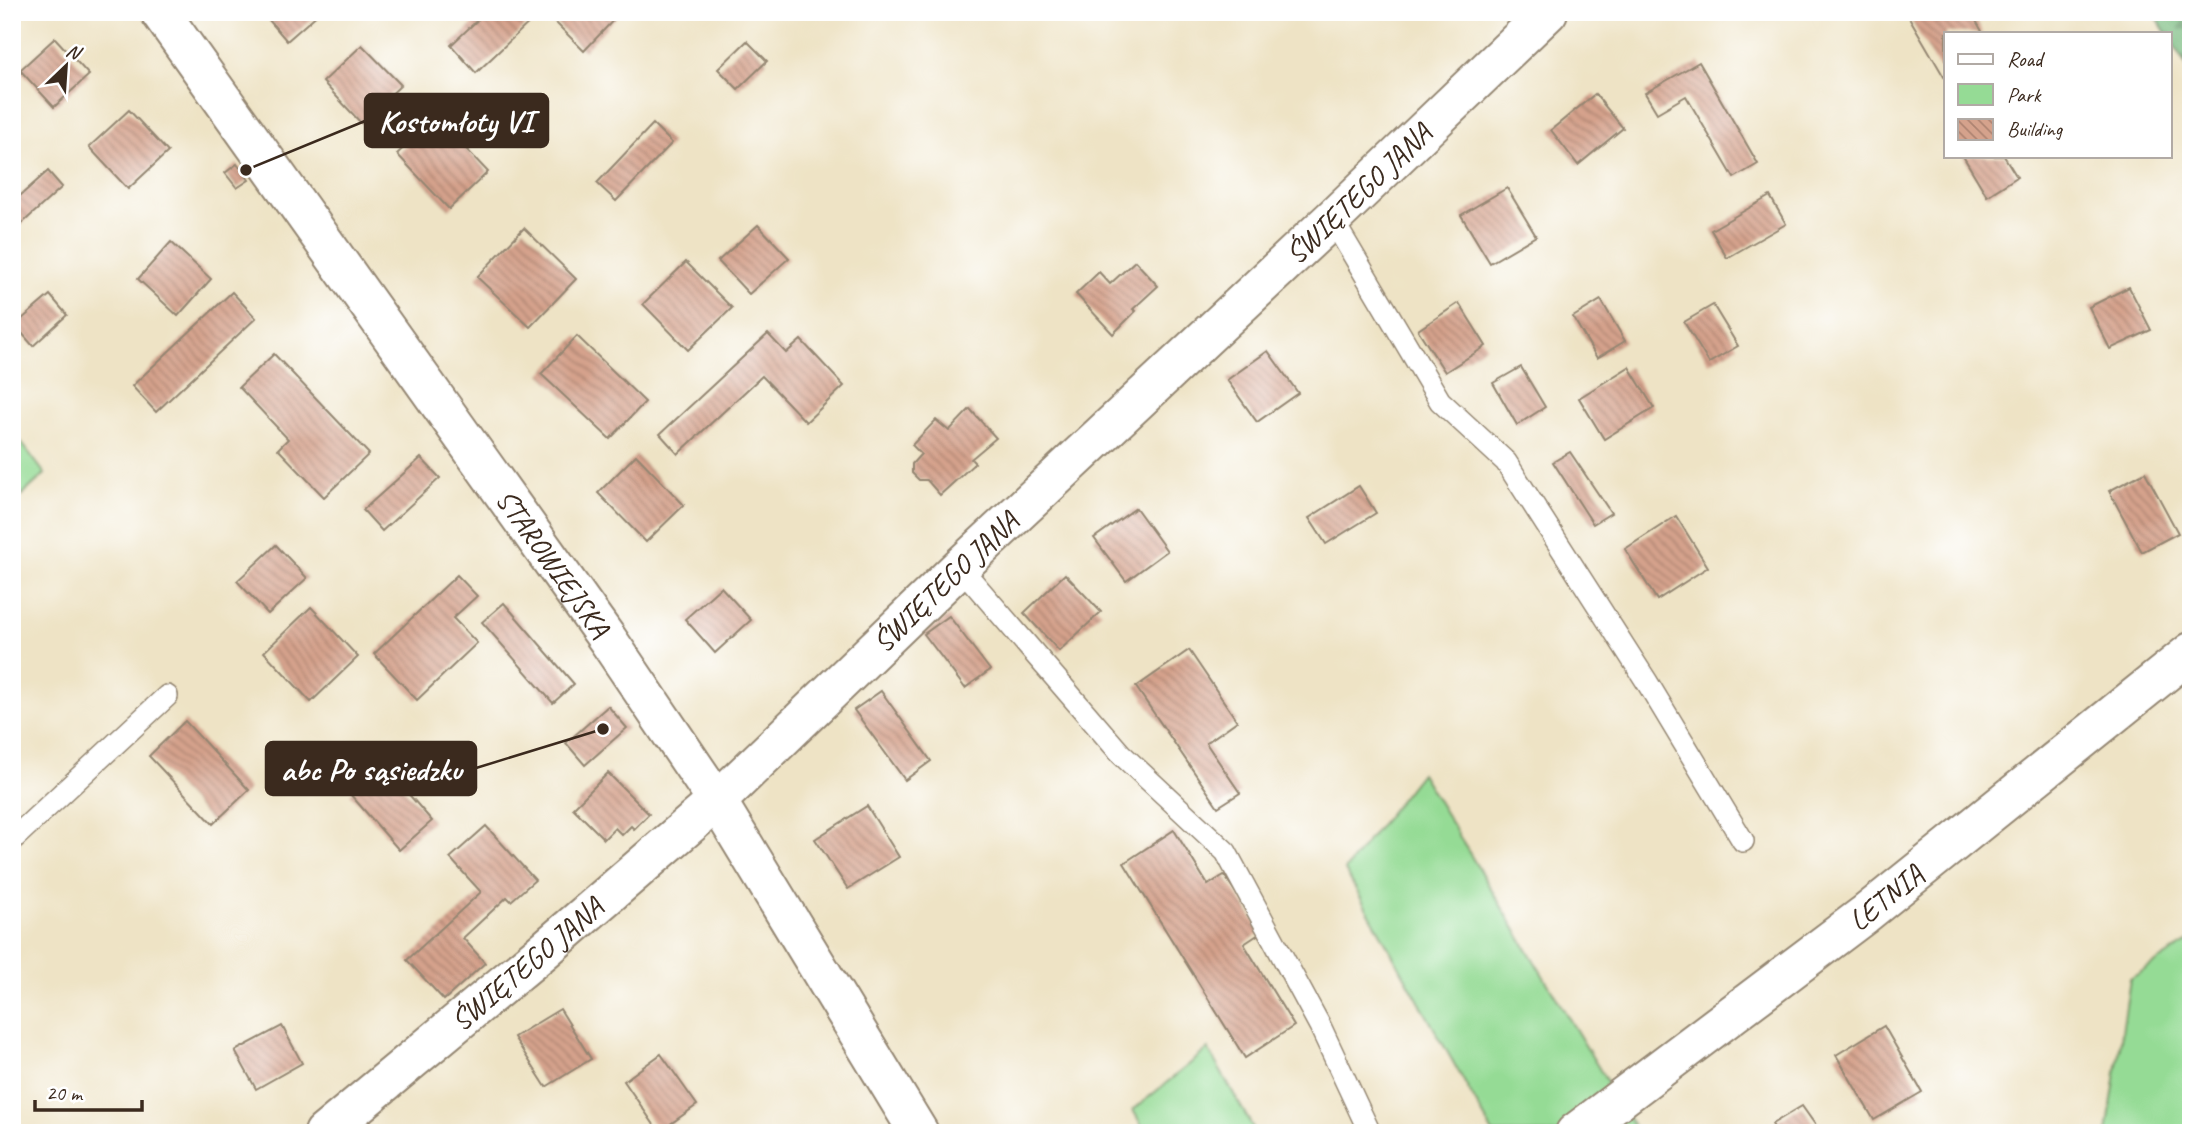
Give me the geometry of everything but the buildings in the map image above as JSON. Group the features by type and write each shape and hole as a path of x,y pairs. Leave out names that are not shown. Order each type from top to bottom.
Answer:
{"street":[{"name":"STAROWIEJSKA","path":"160,12 608,640 717,801 919,1133"},
{"name":"ŚWIĘTEGO JANA","path":"324,1133 542,952 717,801 960,567 1332,219 1548,12"},
{"name":"LETNIA","path":"1575,1133 1864,915 2191,652"}],"lane":[{"path":"1332,219 1440,401 1506,462 1647,682 1743,841"},
{"path":"960,567 1121,754 1226,852 1320,1026 1370,1133"},
{"path":"12,840 167,695"}],"green space":[{"path":"2153,12 2191,12 2191,74 2172,42 2172,32 2165,32"},
{"path":"12,430 45,474 12,504"},
{"path":"1421,773 1638,1133 1493,1133 1345,870"},
{"path":"2191,940 2191,1126 2188,1133 2107,1133 2130,979"},
{"path":"1208,1049 1256,1133 1146,1133 1133,1110"}],"place":[{"name":"Kostomłoty VI","path":"246,170"},
{"name":"abc Po sąsiedzku","path":"603,729"}]}
